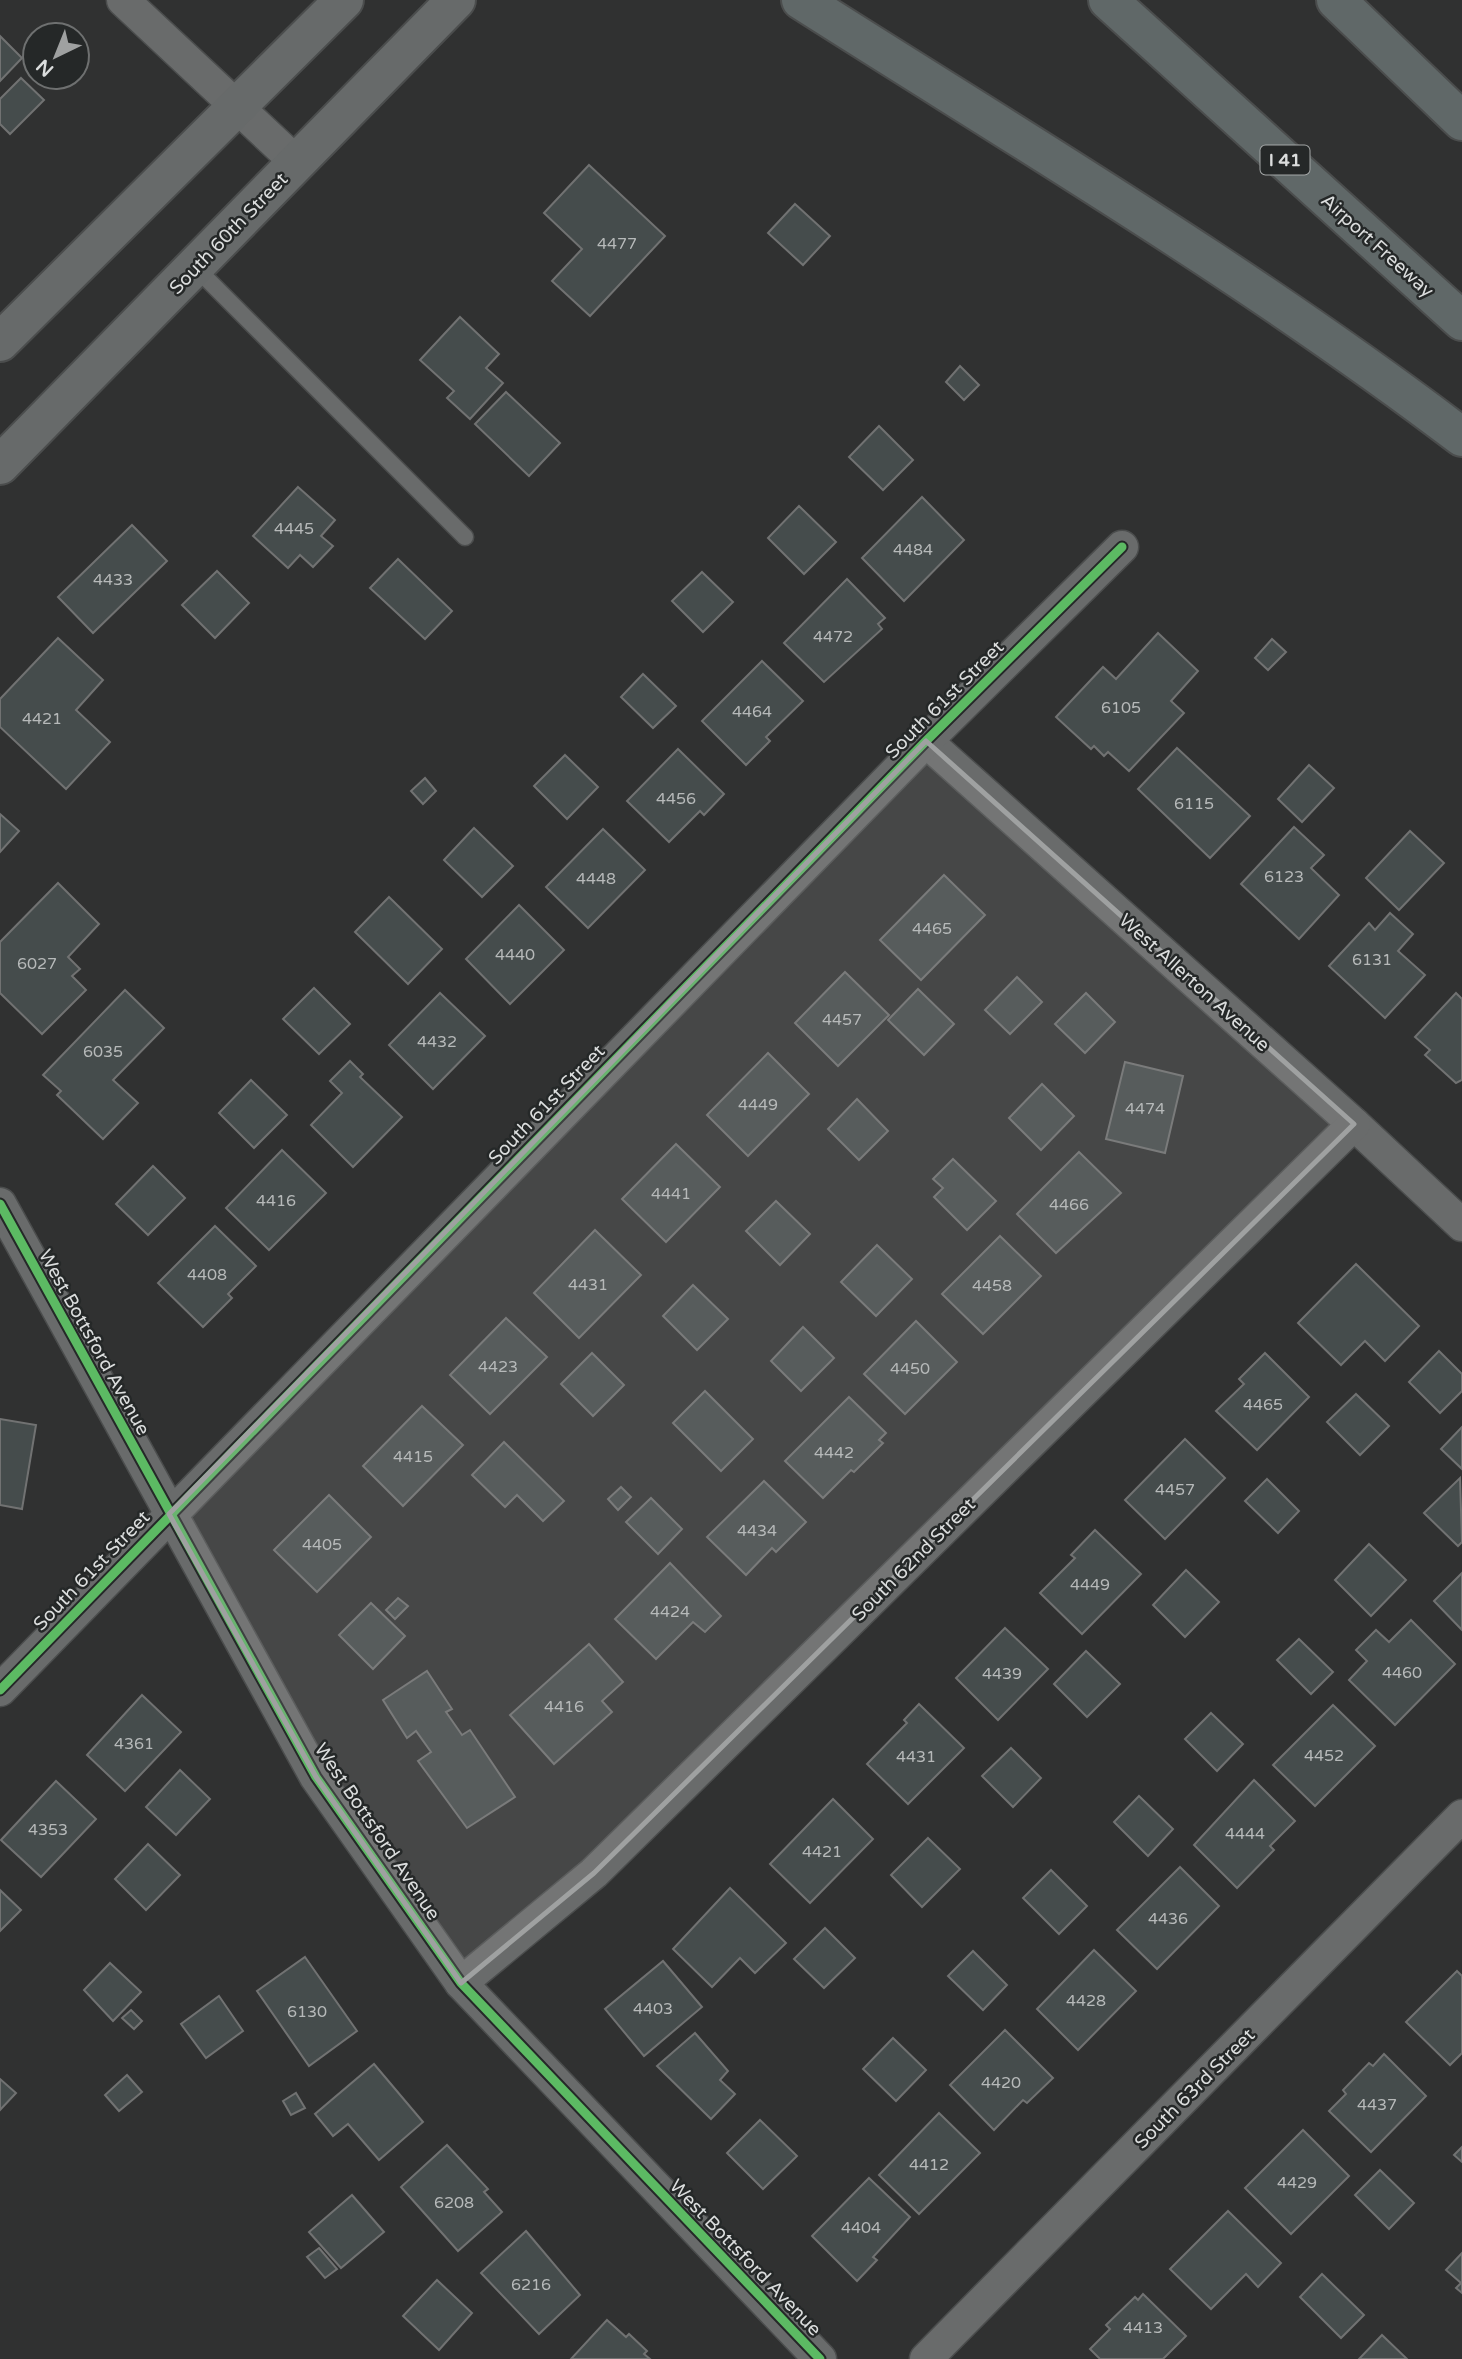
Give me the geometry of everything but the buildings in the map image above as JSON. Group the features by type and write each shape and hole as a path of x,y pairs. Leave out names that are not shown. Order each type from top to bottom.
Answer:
{"highway":[{"path":"801,0 1240,279 1381,375 1462,437"},
{"name":"Airport Freeway","path":"1108,0 1462,321"},
{"path":"1336,0 1462,121"}],"main road":[{"path":"0,342 344,0"},
{"name":"South 60th Street","path":"0,465 456,0"}],"street":[{"path":"123,0 297,163"},
{"name":"South 61st Street","path":"0,1690 926,741 1122,547"},
{"name":"West Allerton Avenue","path":"926,741 1354,1124 1462,1226"},
{"name":"South 62nd Street","path":"461,1983 594,1873 1354,1124"},
{"name":"West Bottsford Avenue","path":"0,1204 316,1777 461,1983 820,2359"},
{"name":"South 63rd Street","path":"926,2359 1462,1816"}],"lane":[{"path":"195,267 465,537"}],"highlighted area":[{"path":"926,741 1354,1124 594,1873 461,1983 316,1777 169,1514"}],"cycle path":[{"path":"0,1690 926,741 1122,547"},
{"path":"0,1204 316,1777 461,1983 820,2359"}]}
